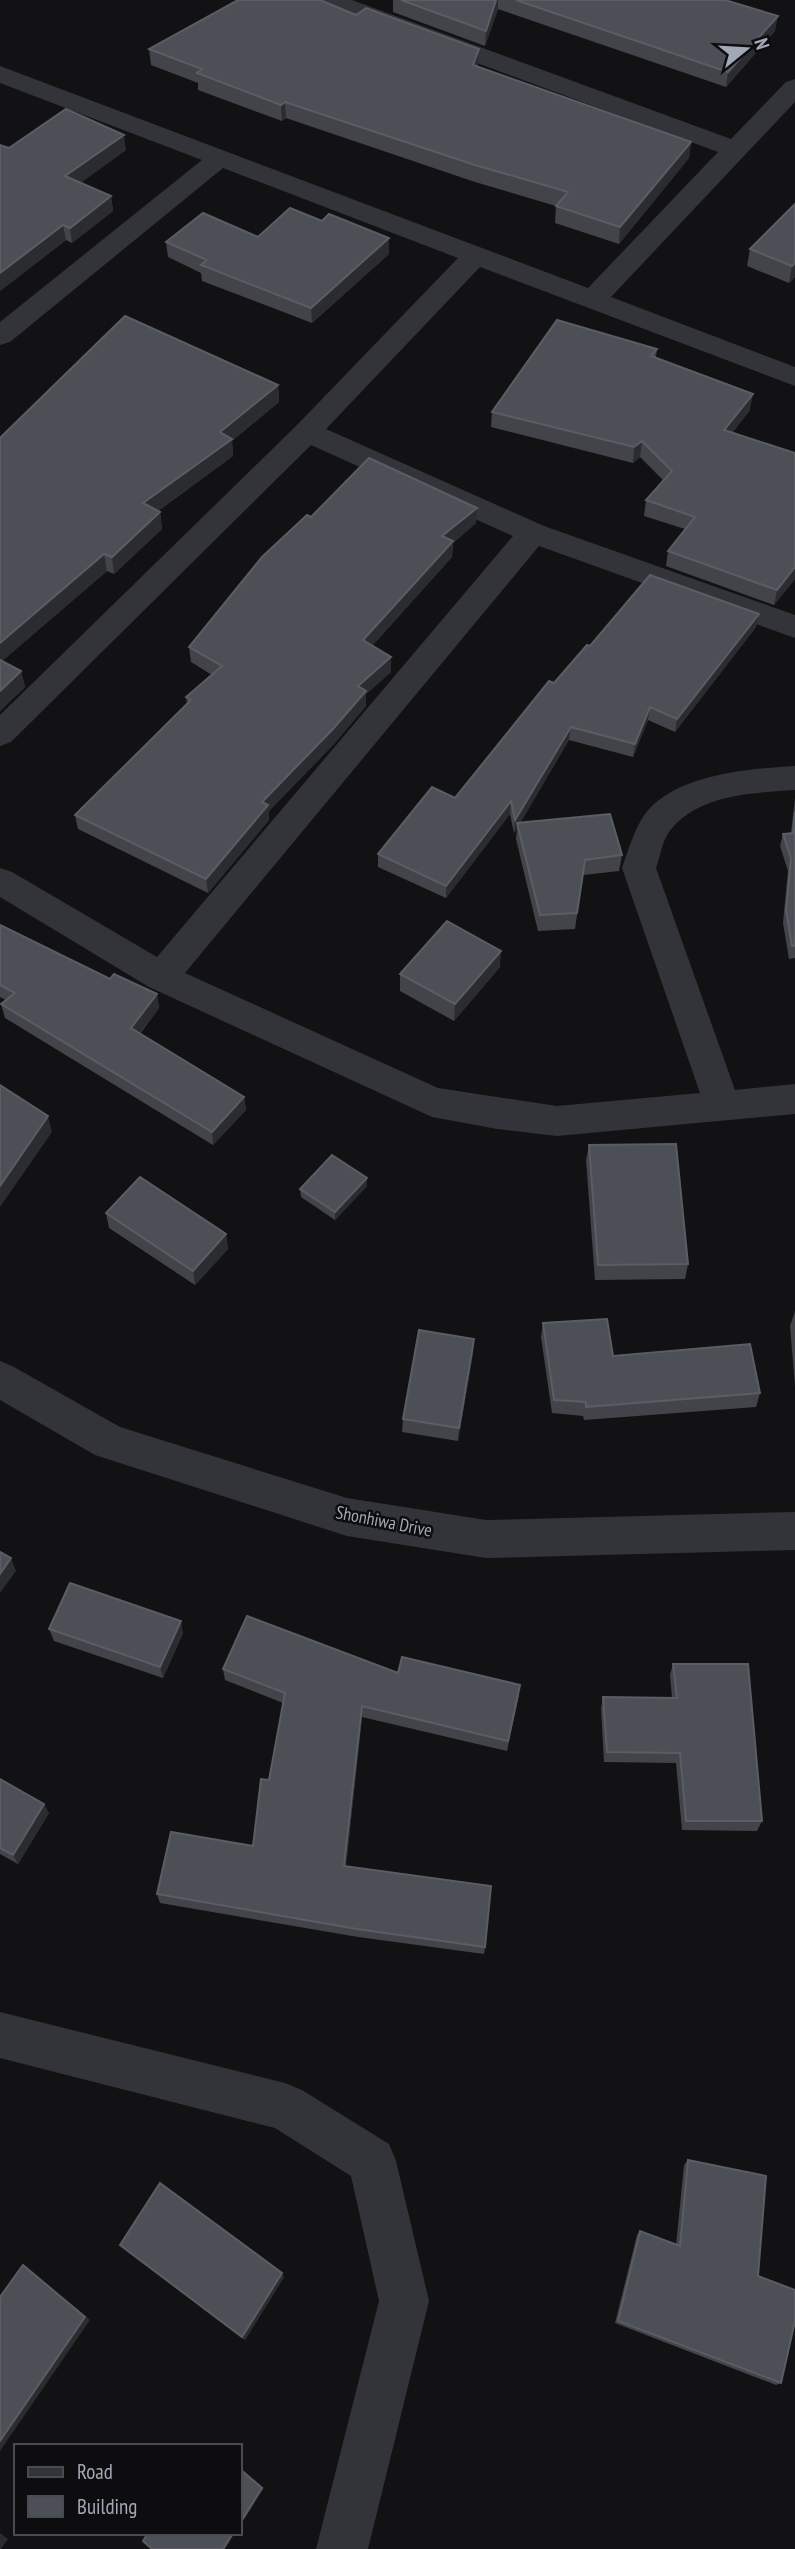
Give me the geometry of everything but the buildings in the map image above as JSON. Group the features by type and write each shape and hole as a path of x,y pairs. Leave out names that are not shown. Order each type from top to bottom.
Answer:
{"street":[{"path":"329,0 736,150"},
{"path":"0,74 795,377"},
{"path":"593,300 795,88"},
{"path":"0,336 220,158"},
{"path":"0,734 307,432 476,256"},
{"path":"307,432 533,533 795,627"},
{"path":"162,976 533,533"},
{"path":"723,1107 639,868 657,823 698,792 732,783 795,778"},
{"path":"0,881 162,976 432,1102 556,1121 795,1099"},
{"name":"Shonhiwa Drive","path":"0,1379 109,1442 347,1517 486,1539 795,1531"},
{"path":"0,2035 285,2107 372,2161 404,2301 342,2549"}]}
